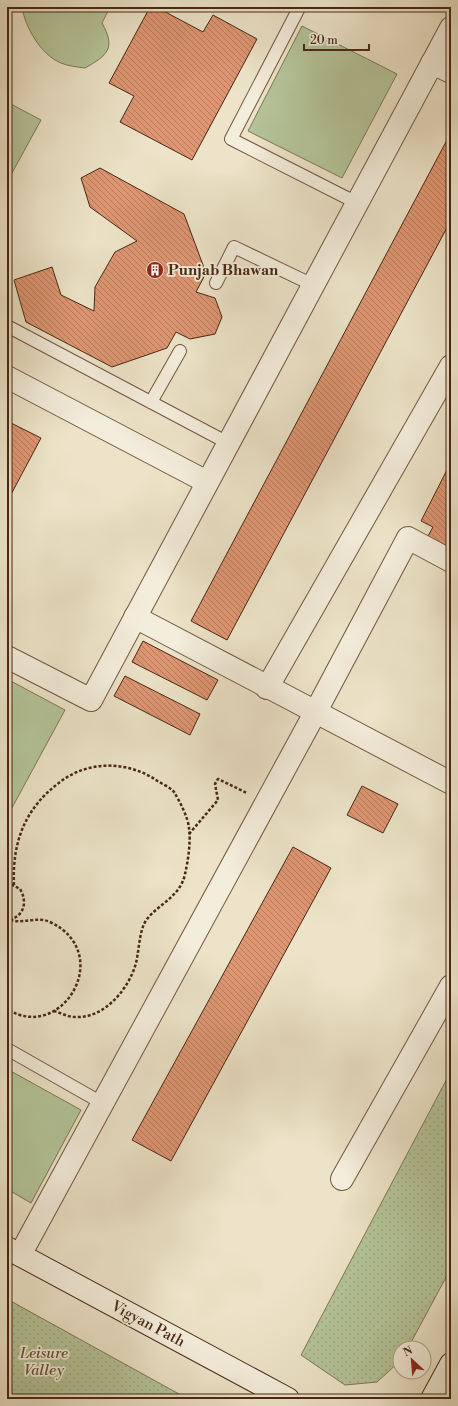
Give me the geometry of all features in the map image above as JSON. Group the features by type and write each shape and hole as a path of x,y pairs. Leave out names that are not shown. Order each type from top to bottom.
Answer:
{"street":[{"path":"7,657 91,700 357,203 442,67 451,28"},
{"path":"268,688 451,366"},
{"path":"7,377 207,482"},
{"path":"13,1252 102,1103 316,713 408,538 451,561"},
{"path":"135,617 451,783"},
{"path":"342,1179 451,986"},
{"name":"Vigyan Path","path":"13,1252 288,1399"},
{"path":"432,1399 451,1364"}],"lane":[{"path":"301,9 231,139 357,203"},
{"path":"216,283 234,247 313,285"},
{"path":"7,326 228,443"},
{"path":"152,402 180,351"},
{"path":"7,1049 102,1103"}],"path":[{"path":"14,885 13,864 16,847 22,829 32,810 50,790 65,778 102,765 123,766 146,774 173,791 182,808 189,828 185,875 176,891 162,906 150,915 144,926 132,977 121,993 105,1007 88,1015 74,1017 54,1011"},
{"path":"189,834 218,800 215,784 218,779 266,802"},
{"path":"7,882 20,889 24,900 21,912 7,924"},
{"path":"7,920 17,921 33,919 49,922 63,930 74,942 80,958 81,974 76,989 67,1002 54,1011 39,1015 24,1016 7,1008"}],"green space":[{"path":"22,7 110,7 102,23 108,39 109,45 107,50 104,55 85,68 61,63 47,54 35,40 30,31"},
{"path":"302,26 397,74 342,178 248,131"},
{"path":"7,102 41,120 7,182"},
{"path":"7,679 65,710 7,817"},
{"path":"7,1069 81,1110 31,1203 7,1189"},
{"path":"451,1071 451,1268 412,1340 392,1340 392,1368 377,1382 345,1385 301,1355"},
{"name":"Leisure Valley","path":"7,1299 188,1399 7,1399"}],"building":[{"path":"150,7 156,7 203,32 213,15 257,39 192,160 120,122 134,96 109,83"},
{"path":"447,140 451,142 451,220 227,640 191,621"},
{"name":"Punjab Bhawan","path":"100,168 184,214 206,273 196,292 215,298 222,317 215,334 190,339 176,332 167,348 112,367 26,322 14,280 52,267 61,295 94,311 95,287 115,252 137,241 90,207 81,178"},
{"path":"7,421 41,438 7,502"},
{"path":"451,462 451,535 445,547 427,538 433,527 421,521"},
{"path":"143,641 218,680 207,700 132,662"},
{"path":"125,676 200,714 190,735 114,696"},
{"path":"362,786 398,804 383,833 347,815"},
{"path":"293,847 331,868 171,1161 132,1140"}],"place":[{"name":"Punjab Bhawan","path":"155,270"}]}
